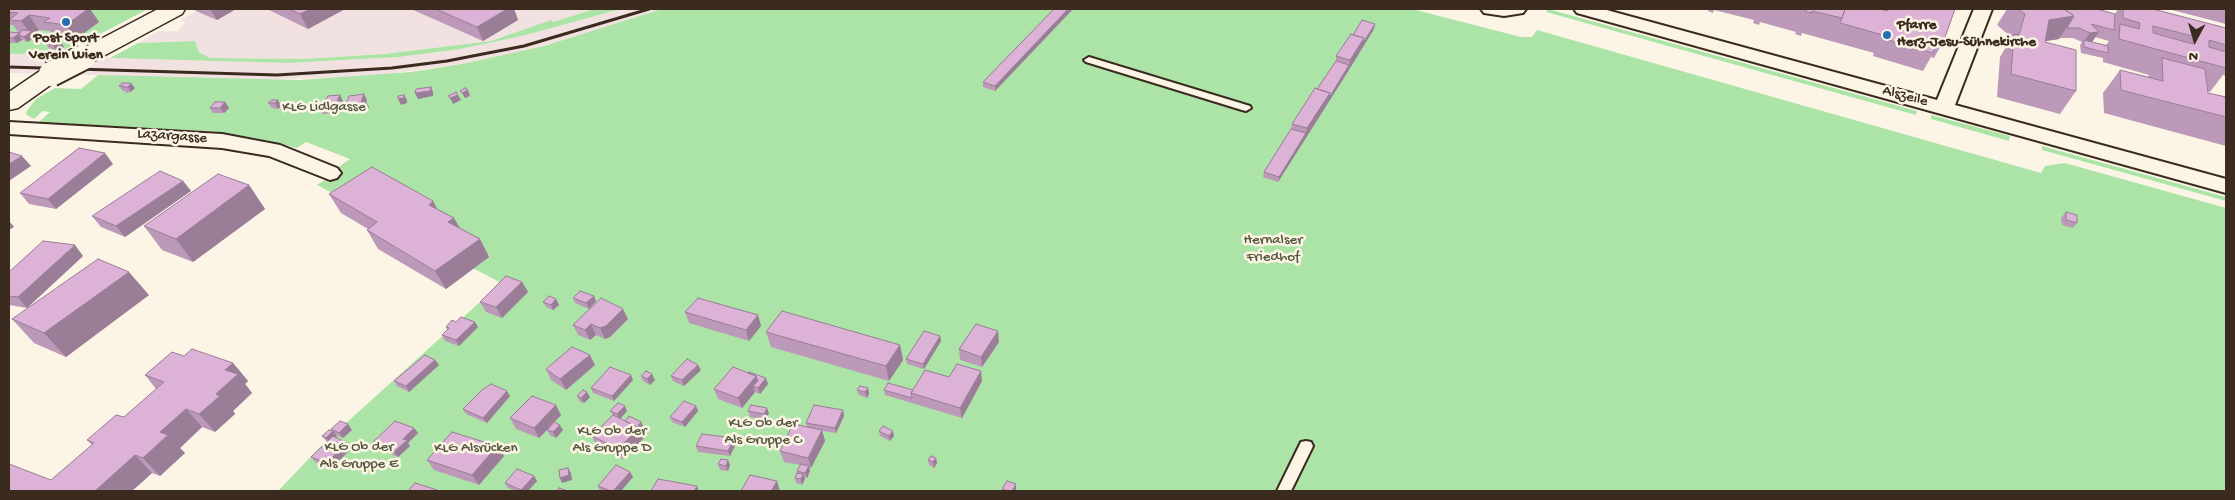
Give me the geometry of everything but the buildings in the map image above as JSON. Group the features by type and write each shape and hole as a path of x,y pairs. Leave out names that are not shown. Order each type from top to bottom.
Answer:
{"main road":[{"path":"9,103 50,75 174,9"},
{"path":"9,91 50,75"}],"street":[{"path":"1490,9 1504,11 1517,9"},
{"name":"Alszeile","path":"1583,9 2226,186"},
{"path":"1944,108 1983,9"},
{"path":"2110,9 2159,21"},
{"name":"Lazargasse","path":"9,128 222,141 273,150 330,173"}],"lane":[{"path":"1090,60 1246,108"},
{"path":"1284,491 1306,446"}],"shaded area":[{"path":"200,9 594,9 552,22 551,20 491,41 384,54 302,59 210,58 199,52 195,41 138,43 159,31 178,31 185,22 180,20"},
{"path":"621,9 662,9 576,37 517,53 467,63 373,76 267,80 9,73 9,54 51,53 64,50 54,56 288,63 399,57 460,49 522,36"}],"green space":[{"name":"Post Sport Verein Wien","path":"9,9 148,9 87,41 81,41 64,50 51,53 9,54"},
{"path":"594,9 621,9 522,36 460,49 399,57 288,63 110,58 138,43 195,41 199,52 210,58 302,59 384,54 491,41 551,20 553,22"},
{"name":"Hernalser Friedhof","path":"662,9 1412,9 1521,37 1532,37 1537,30 2041,173 2045,166 2065,163 2226,208 2226,491 278,491 324,443 501,283 317,185 336,173 333,171 350,159 306,142 297,148 255,138 210,131 78,126 39,122 50,112 43,111 34,119 27,115 26,112 36,99 55,88 81,89 98,75 299,80 411,72 467,63 544,46"},
{"path":"1548,9 1917,111 1916,115 1546,12"},
{"path":"1931,115 2010,136 2009,141 1931,119"},
{"path":"2042,146 2226,197 2226,201 2042,150"}],"railway":[{"path":"9,67 277,75 392,68 447,61 524,46 649,9"}],"place":[{"name":"Post Sport Verein Wien","path":"66,22"},
{"name":"Pfarre Herz-Jesu-Sühnekirche","path":"1887,35"}],"park label":[{"name":"KLG Lidlgasse","path":"324,108"},
{"name":"KLG Ob der Als Gruppe C","path":"763,432"},
{"name":"KLG Ob der Als Gruppe D","path":"612,440"},
{"name":"KLG Alsrücken","path":"476,449"},
{"name":"KLG Ob der Als Gruppe E","path":"359,456"}]}
